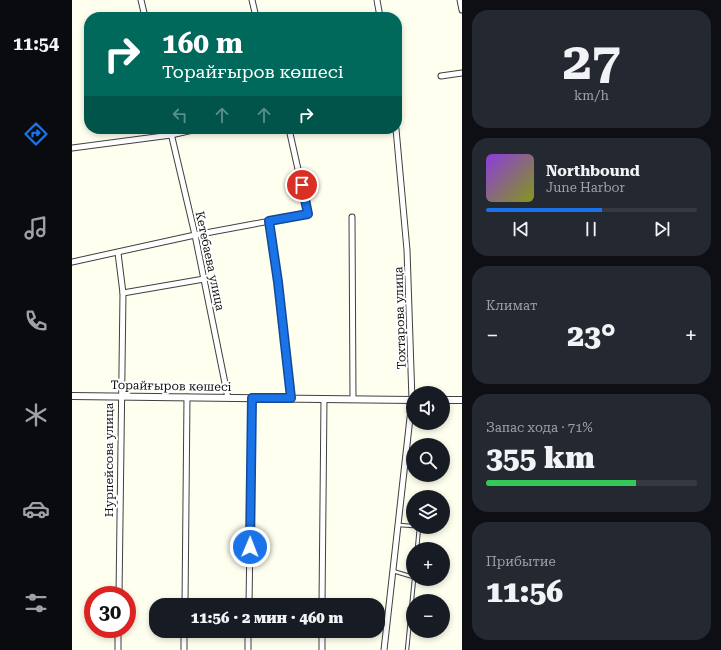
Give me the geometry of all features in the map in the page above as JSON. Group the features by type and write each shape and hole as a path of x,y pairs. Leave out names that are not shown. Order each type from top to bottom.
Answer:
{"street":[{"path":"141,0 143,12"},
{"path":"252,0 255,12"},
{"path":"377,0 379,12"},
{"path":"460,0 462,10"},
{"path":"441,76 462,73"},
{"path":"72,148 175,134"},
{"path":"72,262 195,235 308,214 290,134"},
{"name":"Тохтарова улица","path":"396,134 407,250 412,386"},
{"name":"Кетебаева улица","path":"171,135 195,235 228,398"},
{"path":"352,217 353,399"},
{"path":"269,221 278,282 291,398"},
{"name":"Нурпейсова улица","path":"118,253 123,293 120,396 118,586"},
{"path":"123,293 204,279"},
{"name":"Торайғыров көшесі","path":"72,396 406,400"},
{"path":"185,598 187,397"},
{"path":"249,598 252,398"},
{"path":"322,598 324,399"},
{"path":"450,400 462,400"},
{"name":"Тохтарова улица","path":"384,650 409,430"},
{"path":"118,638 118,650"},
{"path":"184,638 184,650"},
{"path":"248,638 248,650"},
{"path":"322,638 322,650"}],"lane":[{"path":"398,525 406,526"},
{"path":"393,571 406,576"},
{"path":"407,650 412,586"}],"route":[{"path":"250,547 252,398 291,398 278,282 269,221 308,214 302,185"}]}
